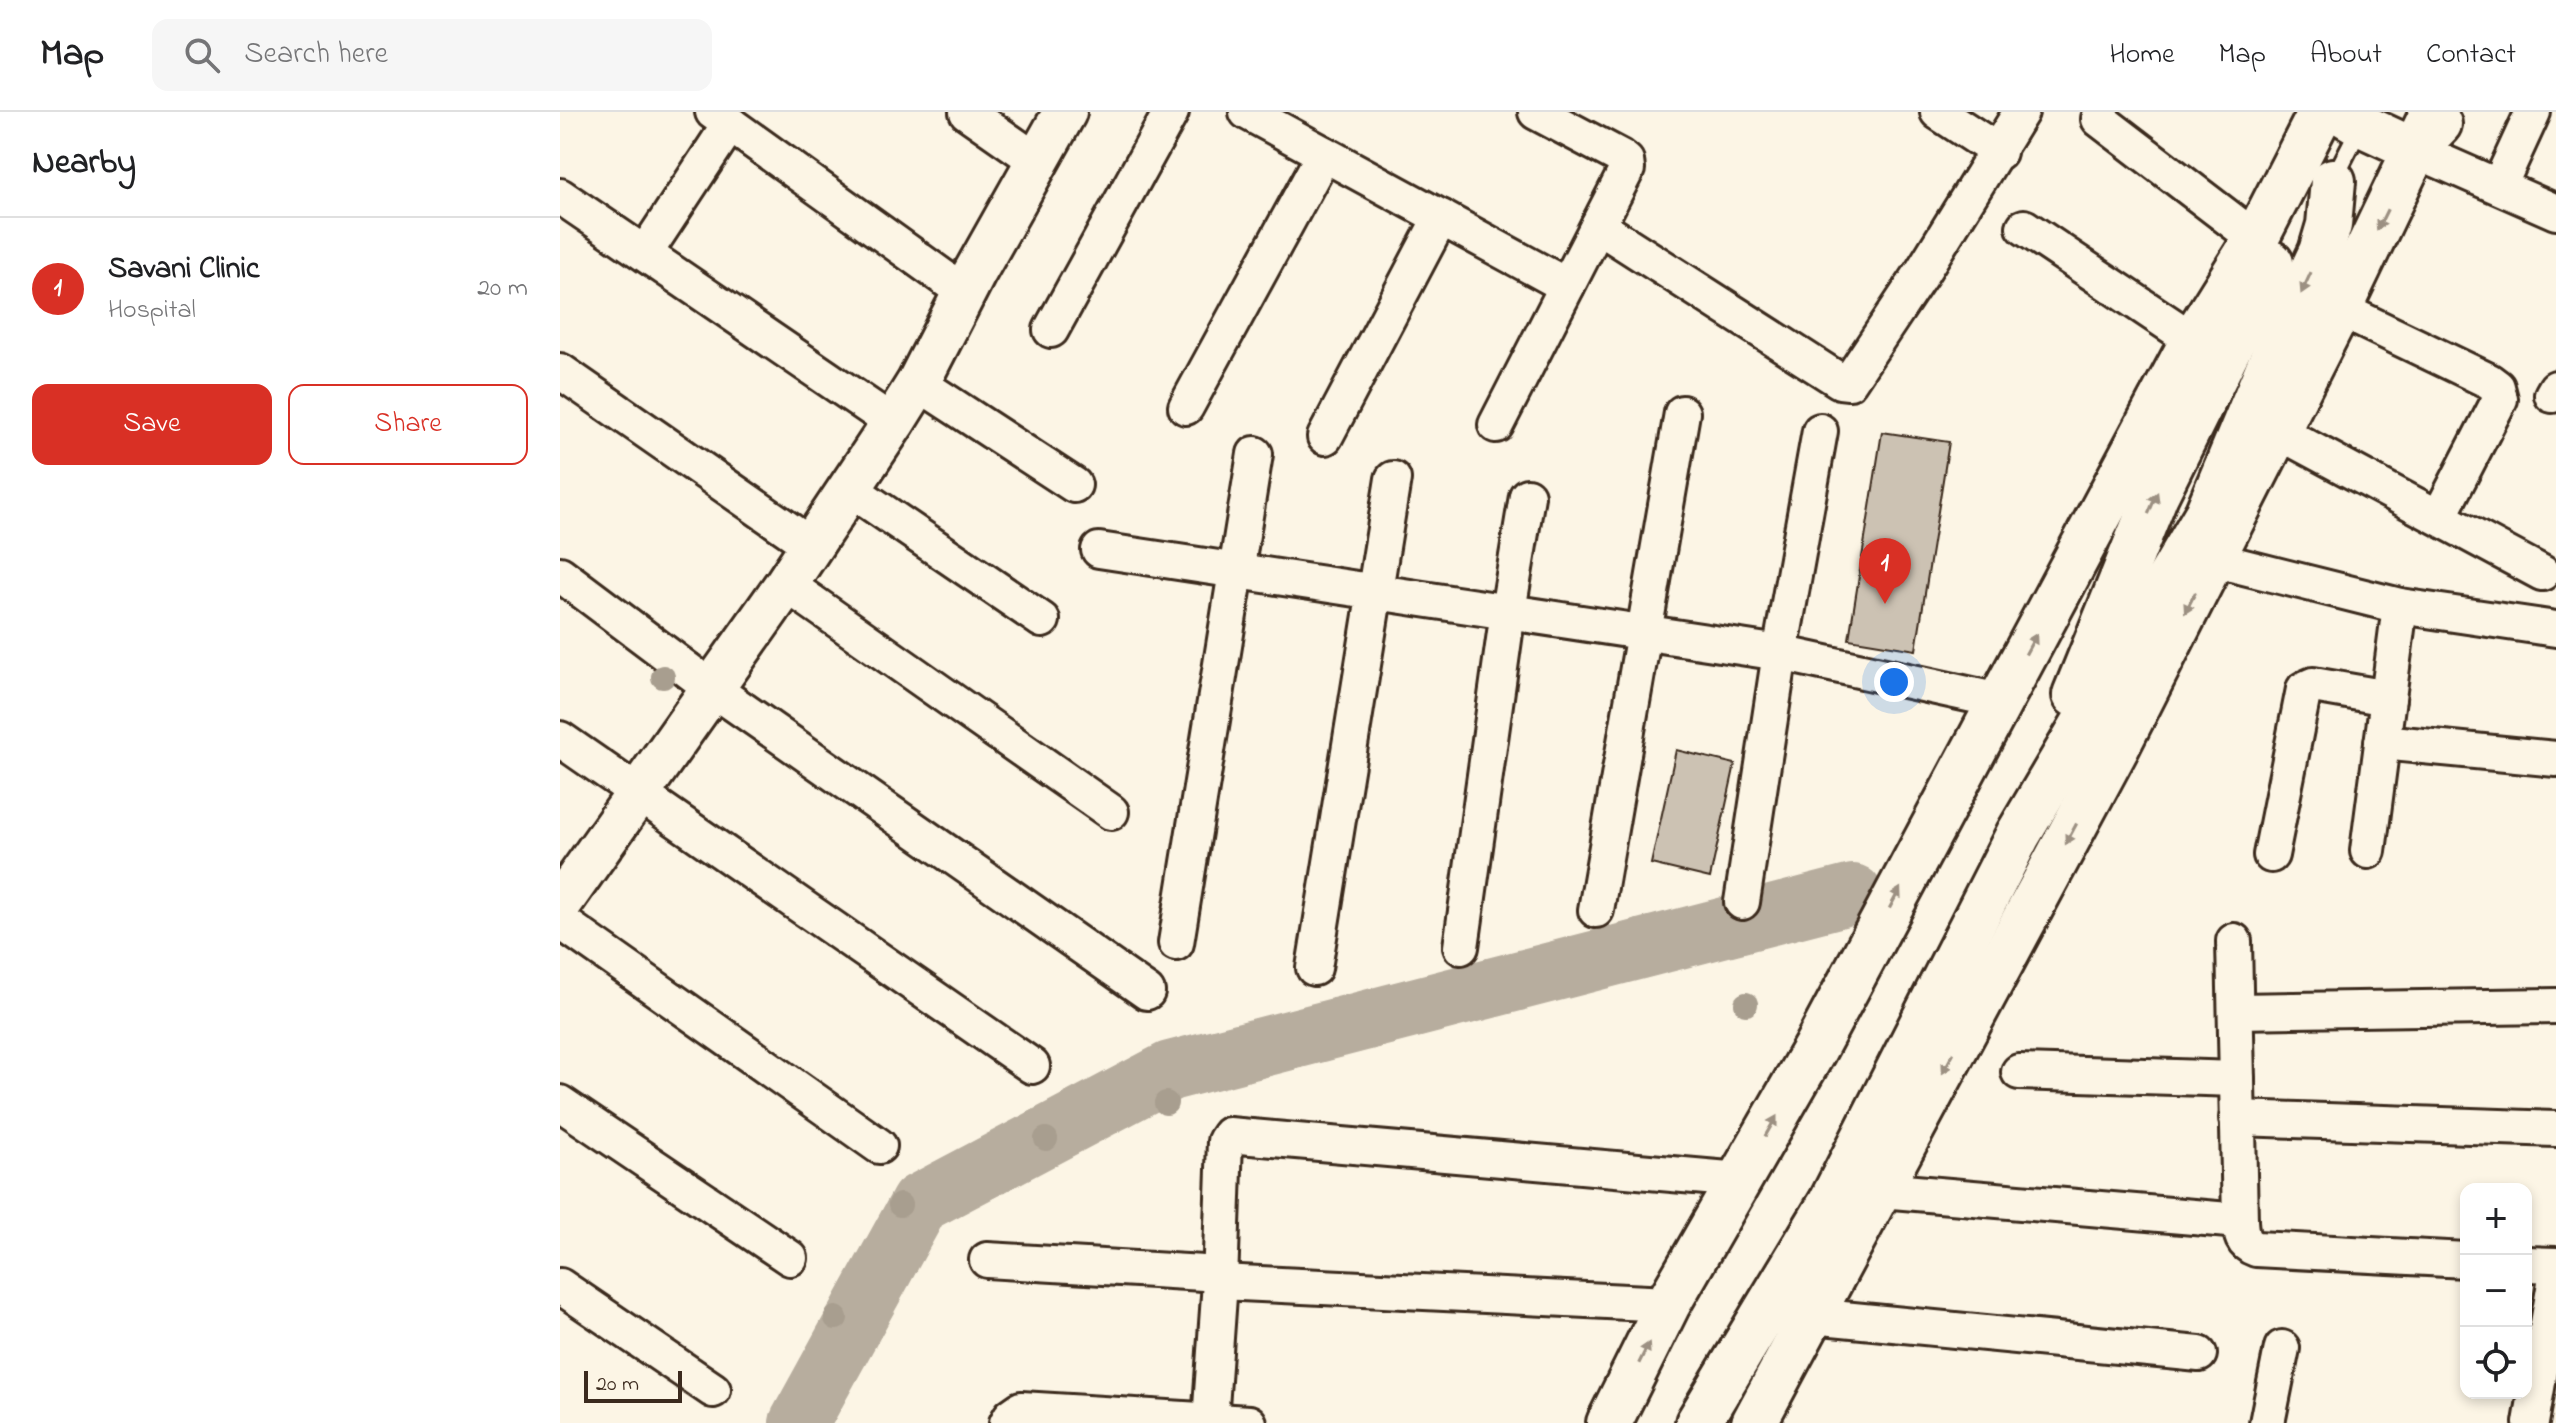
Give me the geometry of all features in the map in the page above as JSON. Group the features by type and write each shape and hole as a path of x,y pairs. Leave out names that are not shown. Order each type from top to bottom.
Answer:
{"main road":[{"path":"1609,1423 1668,1304 1821,1036 2193,340 2256,239 2347,115"},
{"path":"1754,1423 2117,747 2339,309 2424,131"},
{"path":"1698,1423 1830,1204 2018,835 2207,514 2284,330 2321,252 2329,225 2333,181"}],"street":[{"path":"967,112 1037,161"},
{"path":"560,904 786,584 893,423 918,383 1065,112"},
{"path":"1051,330 1171,112"},
{"path":"1247,112 1567,286"},
{"path":"1496,425 1627,169 1626,161 1536,112"},
{"path":"1938,112 1999,152"},
{"path":"1598,226 1840,381 1849,382 1999,152 2021,112"},
{"path":"2424,131 2452,112"},
{"path":"2499,186 2533,112"},
{"path":"2347,115 2424,131 2499,186 2556,212"},
{"path":"645,253 722,118 965,293"},
{"path":"2099,119 2256,239"},
{"path":"1186,407 1324,154"},
{"path":"560,196 893,423"},
{"path":"1325,437 1441,217"},
{"path":"2024,227 2193,340"},
{"path":"2339,309 2497,387 2500,399 2439,517"},
{"path":"560,371 812,546"},
{"path":"918,383 1074,485"},
{"path":"1596,910 1682,413"},
{"path":"1742,902 1780,653 1820,431"},
{"path":"2277,431 2542,573"},
{"path":"1176,943 1255,454"},
{"path":"1314,968 1393,479"},
{"path":"850,489 1042,620"},
{"path":"1461,947 1527,496"},
{"path":"1099,550 1780,653 2000,701"},
{"path":"2212,559 2400,606 2556,629"},
{"path":"560,574 713,689 1147,992"},
{"path":"786,584 1111,812"},
{"path":"2368,851 2400,606"},
{"path":"2271,855 2304,689 2313,685 2388,698"},
{"path":"560,739 1032,1066"},
{"path":"2382,742 2556,759"},
{"path":"560,921 879,1146"},
{"path":"2234,941 2240,1221 2245,1243 2256,1249 2460,1260"},
{"path":"2236,1011 2556,1006"},
{"path":"2019,1072 2237,1079"},
{"path":"560,1103 790,1258"},
{"path":"2237,1118 2556,1129"},
{"path":"1210,1421 1225,1141 1233,1134 1740,1180"},
{"path":"1881,1190 2240,1221"},
{"path":"987,1260 1220,1278 1668,1304"},
{"path":"2532,1264 2556,1265"},
{"path":"2531,1423 2548,1377 2556,1277"},
{"path":"560,1286 713,1390"},
{"path":"1812,1316 2199,1354"},
{"path":"2267,1423 2282,1348"},
{"path":"1007,1423 1021,1409 1249,1423"}],"lane":[{"path":"2333,181 2347,115"}],"building":[{"path":"1882,432 1949,442 1916,650 1849,639"},
{"path":"1676,750 1735,764 1710,878 1651,864"}],"waterway":[{"path":"799,1423 920,1203 1170,1071 1853,894"}],"place":[{"name":"Savani Clinic","path":"1885,604"}]}
